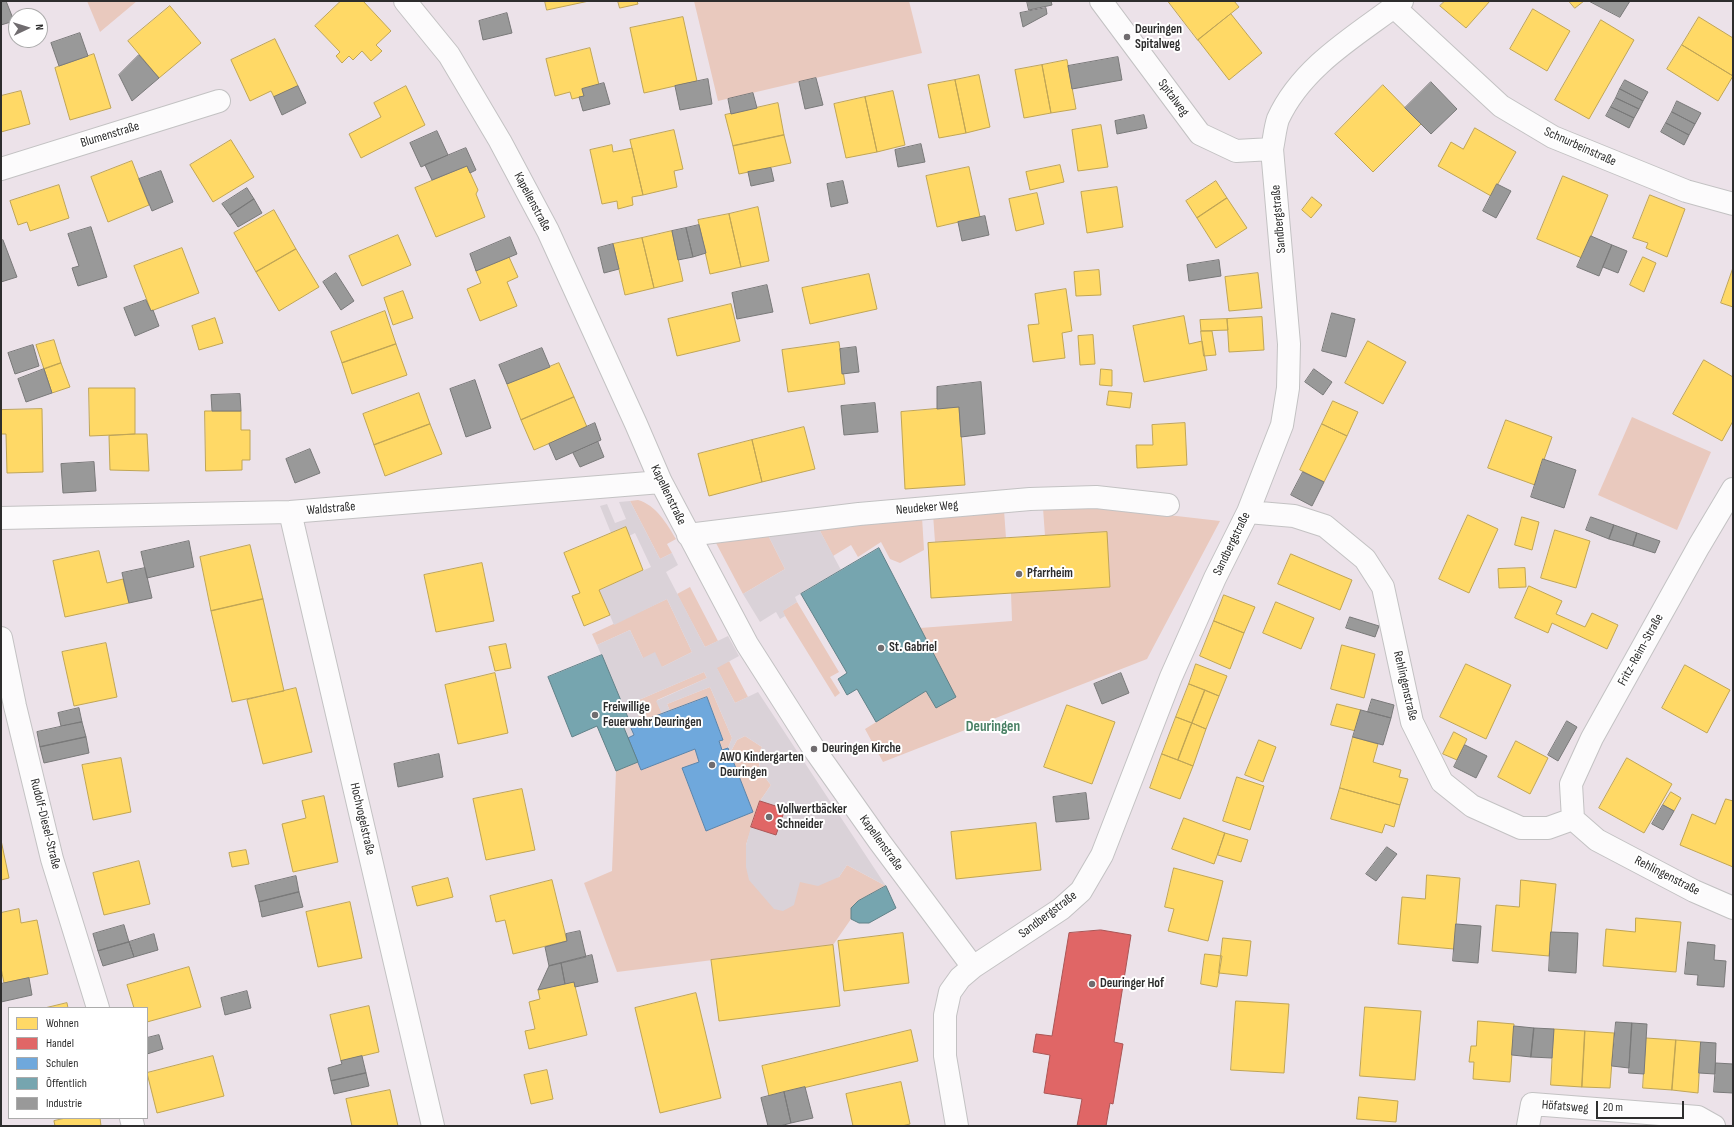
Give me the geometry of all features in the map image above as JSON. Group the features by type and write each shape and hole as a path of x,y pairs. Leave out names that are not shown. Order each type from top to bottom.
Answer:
{"street":[{"name":"Kapellenstraße","path":"405,1 449,55 500,141 548,231 661,482 747,644 814,749 878,841 973,966"},
{"name":"Spitalweg","path":"1101,1 1200,134 1236,151 1272,149"},
{"name":"Sandbergstraße","path":"956,1126 945,1056 945,1015 950,992 960,978 973,966 1050,916 1080,891 1102,855 1171,677 1215,578 1248,512 1282,425 1288,388 1290,344 1272,149 1278,120 1292,94 1325,57 1398,4"},
{"name":"Schnurbeinstraße","path":"1398,4 1501,106 1553,137 1686,191 1733,204"},
{"name":"Blumenstraße","path":"1,169 219,101"},
{"name":"Waldstraße","path":"1,518 290,512 661,482"},
{"name":"Fritz-Reim-Straße","path":"1573,819 1571,784 1592,738 1699,546 1733,489"},
{"name":"Neudeker Weg","path":"688,535 859,514 1030,499 1096,497 1168,505"},
{"name":"Hochvogelstraße","path":"290,512 433,1126"},
{"name":"Rehlingenstraße","path":"1248,512 1294,516 1325,526 1365,559 1383,587 1412,722 1442,782 1472,806 1521,828 1548,828 1573,819 1597,840 1694,891 1733,908"},
{"name":"Rudolf-Diesel-Straße","path":"1,638 52,859 98,1007"},
{"name":"Höfatsweg","path":"1528,1126 1532,1104 1698,1117 1714,1126"}],"shaded area":[{"path":"87,1 137,1 100,32"},
{"path":"694,1 909,1 922,53 718,101"},
{"path":"1632,417 1711,452 1677,530 1598,495"},
{"path":"638,500 644,502 656,511 665,521 676,539 667,544 672,553 660,559 630,501"},
{"path":"630,501 660,559 672,553 678,565 666,572 705,647 728,636 739,656 717,668 735,703 758,692 886,886 847,865 839,877 818,886 800,882 794,905 783,911 774,909 749,880 746,867 746,845 751,827 776,835 785,810 760,801 771,785 760,771 759,756 762,747 745,736 737,740 730,753 728,748 732,738 710,687 667,704 670,711 662,714 656,701 707,678 704,672 634,702 641,722 630,726 634,735 628,738 622,723 629,720 597,645 630,630 643,658 655,652 662,667 692,652 667,599 614,625 599,590 651,567 635,533 629,536 625,527 611,533 600,506 607,504 615,523 626,519 619,502"},
{"path":"1090,506 1220,521 1147,659 883,762 865,729 926,691 920,628 1012,621 1011,593 1110,587 1106,532 1045,536 1043,508"},
{"path":"1004,510 1006,538 935,542 933,514"},
{"path":"922,517 924,550 900,563 890,559 881,542 858,557 851,545 833,556 819,529"},
{"path":"819,529 841,570 795,597 797,602 783,611 785,616 780,619 776,612 760,622 743,594 785,569 768,535"},
{"path":"768,535 785,569 743,594 716,543"},
{"path":"690,587 718,641 705,647 677,594"},
{"path":"667,599 692,652 662,667 643,658 630,630 597,645 592,634"},
{"path":"797,602 839,672 830,677 840,693 835,697 782,611"},
{"path":"729,661 748,697 735,703 716,667"},
{"path":"704,672 707,678 657,700 662,714 641,722 634,702"},
{"path":"710,687 732,738 728,748 722,750 719,741 723,739 707,697 670,711 667,704"},
{"path":"745,736 762,747 759,759 760,768 761,772 771,785 760,801 746,845 800,882 839,877 847,865 886,886 858,901 851,908 851,919 833,945 617,972 584,883 612,871 616,771 638,762 641,770 695,749 699,762 682,769 706,831 753,812 730,753 737,740"}],"building: Wohnen":[{"path":"341,1 363,1 391,31 376,45 382,51 371,61 362,51 353,60 349,56 342,63 336,56 340,52 315,26"},
{"path":"545,1 589,1 547,10"},
{"path":"618,1 637,1 638,4 620,8"},
{"path":"1168,1 1234,1 1239,7 1198,40"},
{"path":"1445,1 1490,1 1466,28 1440,6"},
{"path":"1569,1 1584,1 1575,8"},
{"path":"170,6 201,43 159,78 128,41"},
{"path":"1533,9 1570,31 1547,71 1510,49"},
{"path":"1231,14 1262,53 1229,80 1198,40"},
{"path":"683,17 697,81 644,93 630,28"},
{"path":"1699,17 1733,38 1733,76 1682,45"},
{"path":"1601,20 1634,40 1589,119 1555,100"},
{"path":"275,39 298,86 274,97 271,91 250,101 231,60"},
{"path":"1682,45 1733,76 1718,101 1667,69"},
{"path":"590,48 599,85 582,89 584,96 572,99 570,92 555,96 546,59"},
{"path":"94,54 111,108 70,120 55,68"},
{"path":"1067,60 1076,109 1051,113 1042,65"},
{"path":"1042,65 1051,113 1024,118 1015,70"},
{"path":"979,75 990,127 966,133 955,80"},
{"path":"955,80 966,133 939,138 928,85"},
{"path":"1383,85 1421,124 1373,172 1335,134"},
{"path":"406,86 425,125 361,158 349,134 381,117 374,103"},
{"path":"21,91 30,124 1,132 1,96"},
{"path":"893,91 905,145 877,152 865,97"},
{"path":"865,97 877,152 846,158 834,104"},
{"path":"778,103 784,135 733,146 725,115"},
{"path":"1101,125 1108,167 1078,171 1072,130"},
{"path":"1475,128 1516,152 1491,196 1438,166 1451,142 1463,149"},
{"path":"674,130 683,169 674,171 677,187 643,195 630,140"},
{"path":"784,135 791,163 739,174 733,146"},
{"path":"231,140 254,177 213,202 190,165"},
{"path":"612,145 613,152 632,148 643,195 632,197 633,205 618,209 617,201 602,204 590,150"},
{"path":"132,161 149,205 108,222 91,177"},
{"path":"1060,165 1064,182 1030,190 1026,172"},
{"path":"467,166 478,190 476,194 485,217 436,237 415,188"},
{"path":"969,167 980,217 937,227 926,176"},
{"path":"1563,176 1608,195 1582,258 1537,239"},
{"path":"1216,181 1227,198 1197,218 1186,201"},
{"path":"59,185 69,218 30,231 27,222 18,225 10,201"},
{"path":"1117,187 1123,227 1087,233 1081,192"},
{"path":"1037,193 1044,224 1016,231 1009,199"},
{"path":"1650,195 1685,209 1667,257 1646,248 1648,243 1633,238"},
{"path":"1312,197 1322,205 1311,218 1302,210"},
{"path":"1227,198 1247,228 1216,248 1197,218"},
{"path":"758,207 769,261 741,267 729,214"},
{"path":"274,210 296,249 256,272 234,233"},
{"path":"729,214 741,267 710,274 698,220"},
{"path":"672,231 683,281 654,288 642,238"},
{"path":"398,235 411,265 362,286 349,256"},
{"path":"642,238 654,288 625,295 613,244"},
{"path":"182,248 199,293 151,311 134,266"},
{"path":"296,249 319,287 279,311 256,272"},
{"path":"509,257 518,277 507,282 517,306 480,321 467,289 481,283 476,271"},
{"path":"1643,257 1656,263 1644,292 1630,285"},
{"path":"1733,268 1733,307 1721,303"},
{"path":"1099,270 1101,295 1076,296 1074,272"},
{"path":"1258,273 1262,308 1229,311 1225,277"},
{"path":"869,274 877,309 810,324 802,288"},
{"path":"1066,289 1072,331 1062,333 1065,358 1033,362 1028,325 1039,324 1035,294"},
{"path":"403,291 413,318 393,325 384,298"},
{"path":"731,304 740,341 677,356 668,319"},
{"path":"385,311 396,344 342,363 331,332"},
{"path":"1184,316 1189,344 1202,341 1207,370 1144,382 1133,326"},
{"path":"1262,317 1264,350 1229,352 1227,319"},
{"path":"215,318 223,343 199,350 192,326"},
{"path":"1227,319 1228,330 1201,331 1200,320"},
{"path":"1201,331 1212,331 1216,355 1204,356"},
{"path":"1093,335 1095,364 1080,365 1078,336"},
{"path":"54,340 61,363 44,369 36,345"},
{"path":"1368,341 1406,362 1383,404 1345,383"},
{"path":"839,342 845,384 788,392 782,350"},
{"path":"396,344 407,375 352,394 342,363"},
{"path":"1704,360 1733,377 1733,421 1722,441 1673,414"},
{"path":"61,363 70,387 52,393 44,369"},
{"path":"559,363 574,397 521,420 507,384"},
{"path":"1101,369 1112,370 1112,386 1100,385"},
{"path":"89,388 135,388 135,434 90,436"},
{"path":"1109,391 1132,393 1130,408 1107,405"},
{"path":"419,393 430,424 374,445 363,414"},
{"path":"574,397 587,427 534,450 521,420"},
{"path":"1333,401 1358,412 1347,436 1322,424"},
{"path":"959,407 965,485 905,489 901,412"},
{"path":"42,409 43,472 7,473 6,434 1,434 1,410"},
{"path":"205,411 241,411 241,430 250,430 250,460 242,460 242,470 206,471"},
{"path":"1506,420 1552,437 1535,485 1488,468"},
{"path":"1185,423 1187,465 1137,468 1136,445 1153,445 1152,425"},
{"path":"430,424 442,454 385,476 374,445"},
{"path":"1322,424 1347,436 1324,482 1300,470"},
{"path":"804,427 815,469 762,482 752,440"},
{"path":"147,434 149,471 110,470 109,436"},
{"path":"752,440 762,482 709,496 698,454"},
{"path":"1468,515 1498,529 1469,593 1439,579"},
{"path":"1522,517 1539,522 1532,550 1515,545"},
{"path":"626,527 643,570 599,590 610,615 584,626 572,596 580,593 564,553"},
{"path":"1555,530 1590,541 1576,588 1541,578"},
{"name":"Pfarrheim","path":"1107,532 1110,587 931,598 928,543"},
{"path":"250,545 263,599 211,611 200,557"},
{"path":"99,551 107,583 123,579 129,603 65,617 53,561"},
{"path":"1291,554 1352,580 1340,610 1278,584"},
{"path":"482,563 494,621 436,632 424,575"},
{"path":"1525,568 1526,587 1499,588 1498,569"},
{"path":"1529,586 1562,601 1556,614 1585,627 1592,613 1618,625 1607,649 1552,623 1548,633 1515,618"},
{"path":"1224,595 1255,607 1244,633 1214,621"},
{"path":"263,599 284,691 232,702 211,611"},
{"path":"1276,602 1314,618 1301,649 1263,633"},
{"path":"1214,621 1244,633 1230,669 1200,656"},
{"path":"106,643 117,697 74,706 62,652"},
{"path":"506,644 511,668 495,671 489,647"},
{"path":"1342,645 1375,654 1364,698 1331,689"},
{"path":"1196,664 1227,676 1219,696 1189,684"},
{"path":"1466,664 1511,685 1486,739 1440,717"},
{"path":"1685,665 1730,690 1707,733 1662,708"},
{"path":"495,673 508,733 458,744 445,685"},
{"path":"1189,684 1205,690 1192,723 1176,717"},
{"path":"296,688 312,752 263,764 247,700"},
{"path":"1205,690 1219,696 1206,729 1192,723"},
{"path":"1337,704 1361,710 1356,731 1331,725"},
{"path":"1067,705 1115,722 1092,784 1044,767"},
{"path":"1176,717 1192,723 1178,760 1162,754"},
{"path":"1192,723 1206,729 1193,766 1178,760"},
{"path":"1454,732 1467,739 1457,760 1443,754"},
{"path":"1353,737 1378,744 1373,762 1401,770 1399,777 1408,779 1400,805 1340,788"},
{"path":"1259,740 1276,747 1263,782 1245,775"},
{"path":"1516,741 1548,758 1530,794 1498,777"},
{"path":"1162,754 1193,766 1180,799 1150,788"},
{"path":"121,758 131,812 93,820 82,765"},
{"path":"1627,758 1672,784 1644,833 1599,808"},
{"path":"1237,777 1264,786 1250,830 1223,821"},
{"path":"1340,788 1400,805 1394,827 1385,824 1382,833 1331,819"},
{"path":"522,789 535,850 486,860 473,799"},
{"path":"1671,792 1681,798 1674,811 1663,805"},
{"path":"324,796 338,862 293,872 282,824 306,818 302,801"},
{"path":"1726,799 1733,801 1733,867 1680,845 1692,814 1715,824"},
{"path":"1184,818 1225,833 1214,864 1172,849"},
{"path":"1036,823 1041,870 956,879 951,832"},
{"path":"1225,833 1248,840 1241,862 1218,855"},
{"path":"1,840 9,878 1,880"},
{"path":"246,850 249,864 232,867 229,853"},
{"path":"139,861 150,904 104,915 93,873"},
{"path":"1174,868 1223,881 1208,941 1168,931 1174,909 1165,907"},
{"path":"1427,875 1460,878 1454,949 1398,944 1402,897 1425,899"},
{"path":"448,878 453,897 417,906 412,887"},
{"path":"552,880 567,941 513,954 505,920 496,922 490,896"},
{"path":"1521,880 1556,884 1549,956 1492,951 1496,905 1519,907"},
{"path":"350,902 362,958 318,967 306,912"},
{"path":"19,909 21,923 37,920 48,974 4,983 1,968 1,913"},
{"path":"1636,918 1681,922 1676,972 1603,966 1606,929 1635,932"},
{"path":"903,933 909,983 844,991 838,941"},
{"path":"1223,938 1251,941 1247,976 1219,973"},
{"path":"833,945 840,1006 719,1021 711,960"},
{"path":"1205,954 1222,956 1217,987 1201,984"},
{"path":"189,967 201,1007 148,1022 148,1007 134,1007 127,985"},
{"path":"574,982 587,1035 529,1049 525,1031 535,1029 529,1002 540,999 538,990"},
{"path":"696,993 721,1098 660,1113 635,1008"},
{"path":"1236,1001 1289,1004 1284,1073 1231,1070"},
{"path":"67,1003 68,1007 49,1007"},
{"path":"369,1006 379,1052 341,1061 330,1015"},
{"path":"1365,1007 1421,1011 1415,1080 1360,1076"},
{"path":"1478,1021 1514,1024 1510,1082 1473,1079 1474,1062 1469,1062 1471,1046 1476,1046"},
{"path":"1554,1029 1585,1031 1582,1087 1551,1085"},
{"path":"911,1030 918,1061 769,1096 762,1066"},
{"path":"1585,1031 1614,1033 1610,1088 1582,1087"},
{"path":"1646,1038 1676,1040 1672,1090 1643,1088"},
{"path":"1676,1040 1701,1042 1698,1093 1672,1090"},
{"path":"213,1056 224,1096 157,1113 148,1073"},
{"path":"547,1070 553,1099 531,1104 524,1075"},
{"path":"901,1082 910,1124 902,1126 853,1126 846,1094"},
{"path":"390,1090 398,1126 352,1126 346,1099"},
{"path":"1359,1097 1398,1101 1396,1122 1357,1119"},
{"path":"62,1119 100,1119 101,1126 55,1126 54,1121"}],"building: Handel":[{"path":"760,801 785,809 776,835 751,827"},
{"name":"Deuringer Hof","path":"1101,930 1131,935 1114,1042 1123,1044 1113,1104 1110,1103 1106,1126 1077,1126 1082,1099 1044,1093 1050,1055 1033,1052 1036,1034 1052,1036 1069,933"}],"building: Schulen":[{"name":"AWO Kindergarten Deuringen","path":"707,697 723,740 719,741 722,750 728,748 753,812 706,831 682,768 699,762 695,749 641,770 628,738 634,735 630,726"}],"building: Öffentlich":[{"name":"St. Gabriel","path":"879,548 956,697 936,708 926,691 876,722 857,689 847,695 838,679 847,673 801,594"},
{"name":"Freiwillige Feuerwehr Deuringen","path":"602,655 629,720 622,723 638,762 616,771 597,726 572,737 548,677"},
{"path":"886,886 896,908 869,923 859,923 851,919 851,908 858,901"}],"building: Industrie":[{"path":"1,1 6,1 9,8 8,23 1,25"},
{"path":"1027,1 1051,1 1052,5 1029,10"},
{"path":"1589,1 1630,1 1620,17"},
{"path":"1046,8 1047,14 1023,27 1020,13"},
{"path":"507,13 512,33 483,40 479,21"},
{"path":"80,33 88,56 59,66 51,43"},
{"path":"139,55 159,78 132,101 119,75"},
{"path":"1118,57 1122,80 1072,89 1068,66"},
{"path":"816,78 823,105 805,109 799,82"},
{"path":"708,79 712,104 680,110 675,86"},
{"path":"1625,80 1648,92 1643,101 1620,89"},
{"path":"1431,82 1457,109 1431,134 1405,108"},
{"path":"604,83 610,104 583,111 579,97 584,96 582,89"},
{"path":"298,86 306,103 282,115 274,97"},
{"path":"1620,89 1643,101 1639,109 1616,98"},
{"path":"753,93 757,108 731,114 728,99"},
{"path":"1616,98 1639,109 1634,118 1611,107"},
{"path":"1677,101 1701,113 1695,124 1672,112"},
{"path":"1611,107 1634,118 1629,128 1606,116"},
{"path":"1672,112 1695,124 1689,135 1666,123"},
{"path":"1144,115 1147,128 1117,134 1115,121"},
{"path":"1666,123 1689,135 1684,145 1661,132"},
{"path":"437,131 448,155 421,167 410,143"},
{"path":"921,144 925,162 898,167 895,150"},
{"path":"466,148 476,170 470,173 467,166 432,180 425,165"},
{"path":"771,168 774,181 751,186 748,172"},
{"path":"161,171 173,202 152,211 139,179"},
{"path":"843,181 848,203 831,207 827,184"},
{"path":"1497,184 1511,191 1496,218 1483,211"},
{"path":"247,188 254,199 230,215 222,204"},
{"path":"254,199 262,213 238,227 230,215"},
{"path":"985,216 989,235 962,241 958,222"},
{"path":"699,225 706,253 693,257 686,228"},
{"path":"91,227 107,277 78,286 72,268 79,266 68,234"},
{"path":"686,228 693,257 678,260 672,231"},
{"path":"1591,236 1612,245 1599,276 1577,267"},
{"path":"510,237 517,254 476,271 470,254"},
{"path":"3,240 17,277 1,282 1,241"},
{"path":"613,244 619,269 604,273 598,248"},
{"path":"1612,245 1627,251 1618,273 1603,267"},
{"path":"1219,260 1221,276 1189,281 1187,265"},
{"path":"336,273 354,301 341,310 323,282"},
{"path":"767,285 773,312 737,319 732,293"},
{"path":"146,300 151,311 153,310 159,326 135,336 124,308"},
{"path":"1332,313 1355,319 1346,357 1322,351"},
{"path":"33,345 39,366 15,374 8,353"},
{"path":"856,347 859,372 842,374 840,349"},
{"path":"542,348 550,367 507,384 499,365"},
{"path":"44,369 52,393 26,402 18,379"},
{"path":"1314,369 1332,382 1323,395 1305,382"},
{"path":"475,380 491,428 466,437 450,389"},
{"path":"981,382 985,434 961,437 959,407 937,409 937,387"},
{"path":"240,394 241,411 212,411 211,395"},
{"path":"875,403 878,432 844,435 841,406"},
{"path":"595,423 601,440 556,460 549,444"},
{"path":"598,442 604,457 580,467 573,453"},
{"path":"310,449 320,473 295,483 286,459"},
{"path":"1543,459 1576,470 1564,508 1531,497"},
{"path":"94,462 96,491 63,493 61,464"},
{"path":"1303,472 1324,482 1312,506 1291,495"},
{"path":"1591,517 1614,525 1609,539 1586,530"},
{"path":"1614,525 1637,533 1633,546 1609,539"},
{"path":"1637,533 1660,541 1655,553 1633,546"},
{"path":"189,541 194,567 147,578 141,552"},
{"path":"145,568 152,598 129,603 122,573"},
{"path":"1350,617 1379,626 1375,637 1346,628"},
{"path":"1121,673 1129,693 1102,704 1094,684"},
{"path":"1372,699 1394,705 1391,718 1368,712"},
{"path":"79,708 82,722 61,726 58,713"},
{"path":"1361,710 1391,718 1383,745 1353,737"},
{"path":"1567,721 1577,727 1558,761 1548,755"},
{"path":"82,722 86,737 40,747 37,732"},
{"path":"86,737 89,753 44,763 40,747"},
{"path":"1465,745 1487,756 1476,778 1454,767"},
{"path":"439,754 443,777 398,787 394,764"},
{"path":"1086,793 1089,819 1056,822 1053,797"},
{"path":"1663,805 1674,811 1663,830 1652,824"},
{"path":"1387,847 1397,854 1376,881 1366,874"},
{"path":"296,876 299,892 259,902 255,886"},
{"path":"299,892 303,907 262,917 259,902"},
{"path":"1456,924 1481,926 1478,963 1453,961"},
{"path":"124,925 129,942 98,951 93,934"},
{"path":"580,931 586,957 549,966 545,947 567,941 566,934"},
{"path":"1551,932 1578,933 1576,973 1549,971"},
{"path":"154,934 158,950 134,957 129,942"},
{"path":"129,942 134,957 103,966 98,951"},
{"path":"1688,942 1715,945 1714,960 1726,961 1724,987 1697,985 1698,975 1685,974"},
{"path":"592,955 598,982 575,987 574,982 565,984 561,963"},
{"path":"561,963 565,984 538,990 549,966"},
{"path":"29,978 32,995 1,1002 1,984"},
{"path":"247,991 251,1008 225,1015 221,998"},
{"path":"1616,1022 1632,1023 1629,1068 1612,1066"},
{"path":"1632,1023 1647,1024 1644,1074 1629,1073"},
{"path":"1514,1026 1534,1028 1531,1057 1512,1055"},
{"path":"1534,1028 1554,1029 1552,1058 1531,1057"},
{"path":"159,1035 163,1049 148,1054 148,1038"},
{"path":"1701,1042 1716,1043 1715,1074 1699,1073"},
{"path":"362,1056 366,1073 331,1081 328,1068 342,1064 341,1061"},
{"path":"1716,1063 1733,1064 1733,1093 1714,1092"},
{"path":"366,1073 369,1086 334,1094 331,1081"},
{"path":"805,1087 813,1118 791,1123 784,1092"},
{"path":"784,1092 791,1123 780,1126 768,1126 761,1098"}],"place":[{"name":"Deuringen Spitalweg","path":"1127,37"},
{"name":"Pfarrheim","path":"1019,574"},
{"name":"St. Gabriel","path":"881,648"},
{"name":"Freiwillige Feuerwehr Deuringen","path":"595,715"},
{"name":"Deuringen Kirche","path":"814,749"},
{"name":"AWO Kindergarten Deuringen","path":"712,765"},
{"name":"Vollwertbäcker Schneider","path":"769,817"},
{"name":"Deuringer Hof","path":"1092,984"}],"district":[{"name":"Deuringen","path":"993,727"}]}
